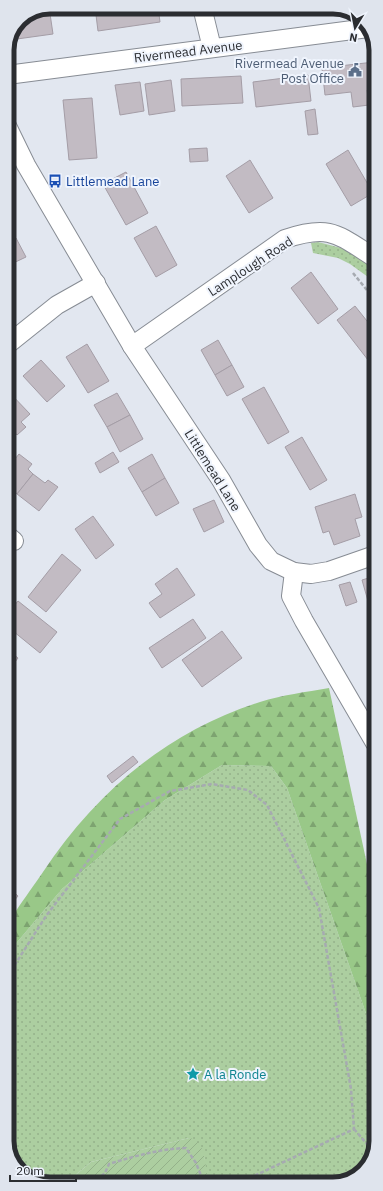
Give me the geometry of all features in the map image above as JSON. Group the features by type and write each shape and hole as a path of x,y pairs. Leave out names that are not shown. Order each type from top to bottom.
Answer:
{"street":[{"path":"204,14 212,48"},
{"name":"Rivermead Avenue","path":"14,74 362,29"},
{"name":"Littlemead Lane","path":"14,140 26,165 132,346 221,480 258,545 271,561 294,572"},
{"name":"Lamplough Road","path":"132,346 285,239 308,232 330,232 369,255"},
{"path":"14,339 57,304 96,283"},
{"path":"369,557 329,571 311,574 294,572 291,596 369,732"}],"path":[{"path":"353,273 369,293"},
{"path":"14,966 46,916 120,819 170,791 212,784 248,790 267,805 319,908 351,1089 354,1129 369,1146"},
{"path":"252,1177 354,1129"},
{"path":"100,1177 105,1173 109,1164 168,1149 186,1148 196,1163 202,1177"}],"green space":[{"path":"318,242 345,249 369,264 369,278 350,264 338,258 313,253 311,243"},
{"path":"329,688 369,874 369,1022 287,788 271,766 222,765 165,800 62,889 14,946 14,914 64,843 86,816 111,791 137,768 165,747 195,730 226,714 260,702"},
{"path":"222,765 271,766 287,788 369,1022 369,1146 362,1163 353,1171 343,1176 207,1177 204,1156 189,1138 91,1162 73,1177 40,1176 23,1165 15,1151 14,946 62,889 165,800"},
{"path":"189,1138 195,1140 202,1150 207,1177 73,1177 91,1162"}],"building":[{"path":"50,14 53,34 17,39 17,36 24,24 36,17"},
{"path":"96,14 159,14 160,22 98,31"},
{"path":"369,63 369,90 367,90 369,105 353,107 351,92 325,95 322,68"},
{"path":"308,75 311,101 256,107 253,82"},
{"path":"241,76 243,103 182,106 181,79"},
{"path":"171,80 175,111 149,115 145,84"},
{"path":"140,82 144,111 120,115 115,85"},
{"path":"92,98 97,158 69,160 63,100"},
{"path":"315,109 318,134 308,135 305,111"},
{"path":"207,148 208,161 190,162 189,149"},
{"path":"348,150 369,186 369,195 351,206 326,164"},
{"path":"250,160 273,198 249,213 226,176"},
{"path":"126,172 148,213 126,225 103,184"},
{"path":"156,226 177,265 156,277 134,238"},
{"path":"16,238 26,257 14,263 14,239"},
{"path":"311,272 338,309 318,324 291,288"},
{"path":"355,306 369,324 369,361 337,320"},
{"path":"218,340 232,365 215,375 201,350"},
{"path":"87,344 109,381 88,393 66,357"},
{"path":"41,360 65,386 47,402 23,376"},
{"path":"232,365 244,387 227,396 215,375"},
{"path":"264,387 289,432 268,444 242,399"},
{"path":"117,393 130,415 107,427 94,405"},
{"path":"14,397 30,414 21,422 26,427 17,435 14,432"},
{"path":"130,415 143,439 120,452 107,427"},
{"path":"302,437 327,480 310,490 285,447"},
{"path":"113,452 119,462 100,473 95,463"},
{"path":"19,454 32,464 28,469 33,474 17,494 14,492 14,458"},
{"path":"152,454 165,478 142,492 128,468"},
{"path":"33,474 45,483 48,480 58,487 39,511 17,494"},
{"path":"165,478 179,503 156,516 142,492"},
{"path":"355,494 362,517 355,519 360,536 334,545 329,531 323,533 315,507"},
{"path":"214,500 224,522 204,532 193,509"},
{"path":"93,516 114,545 96,559 75,529"},
{"path":"62,554 81,570 46,612 28,597"},
{"path":"177,568 195,595 160,618 149,603 162,594 155,584"},
{"path":"369,578 368,601 362,580"},
{"path":"350,582 357,602 346,606 339,585"},
{"path":"18,601 57,632 40,653 14,632 14,606"},
{"path":"193,619 206,638 162,668 149,648"},
{"path":"222,631 242,658 202,687 182,660"},
{"path":"14,655 18,658 14,663"},
{"path":"133,756 138,762 112,783 107,776"},
{"path":"14,892 18,896 14,901"}],"place":[{"name":"Rivermead Avenue Post Office","path":"355,70"},
{"name":"Littlemead Lane","path":"55,181"},
{"name":"A la Ronde","path":"193,1074"}]}
